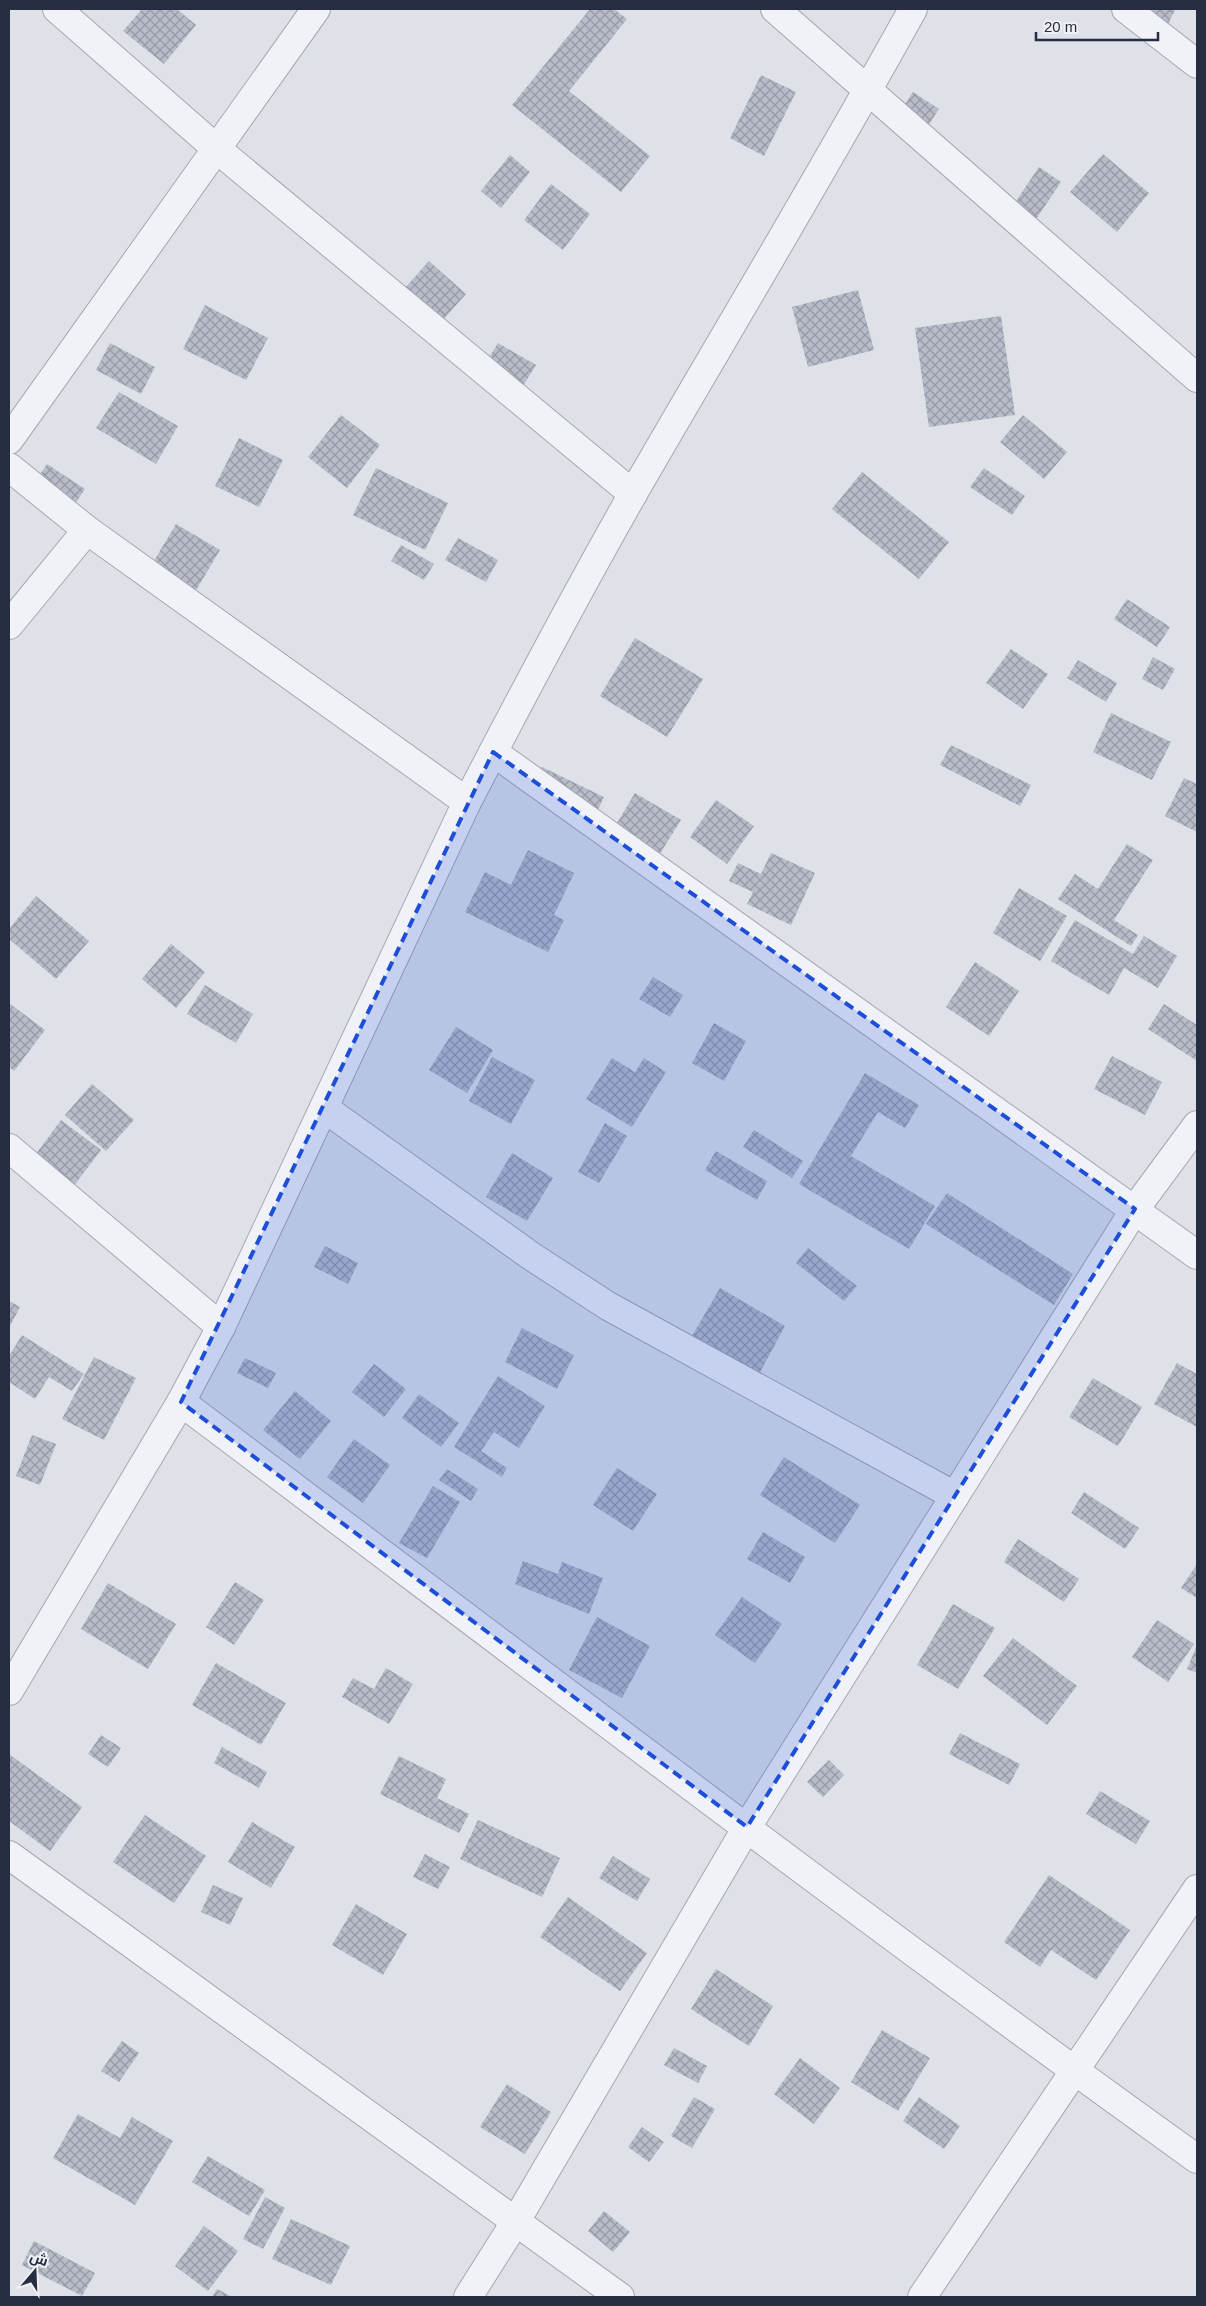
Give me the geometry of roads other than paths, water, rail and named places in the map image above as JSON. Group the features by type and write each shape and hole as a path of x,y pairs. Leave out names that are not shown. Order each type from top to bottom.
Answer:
{"street":[{"path":"57,9 218,150 633,494"},
{"path":"9,440 218,150 316,9"},
{"path":"775,9 1197,378"},
{"path":"9,1691 181,1402 221,1327 467,802 493,752 633,494 868,90 912,9"},
{"path":"1126,9 1197,64"},
{"path":"9,467 87,530 467,802"},
{"path":"9,625 87,530"},
{"path":"493,752 1197,1255"},
{"path":"324,1108 531,1256 608,1306 955,1496"},
{"path":"468,2297 516,2221 747,1828 1135,1209 1197,1125"},
{"path":"9,1148 221,1327"},
{"path":"181,1402 747,1828 1197,2159"},
{"path":"9,1856 620,2297"},
{"path":"922,2297 1197,1889"}]}
